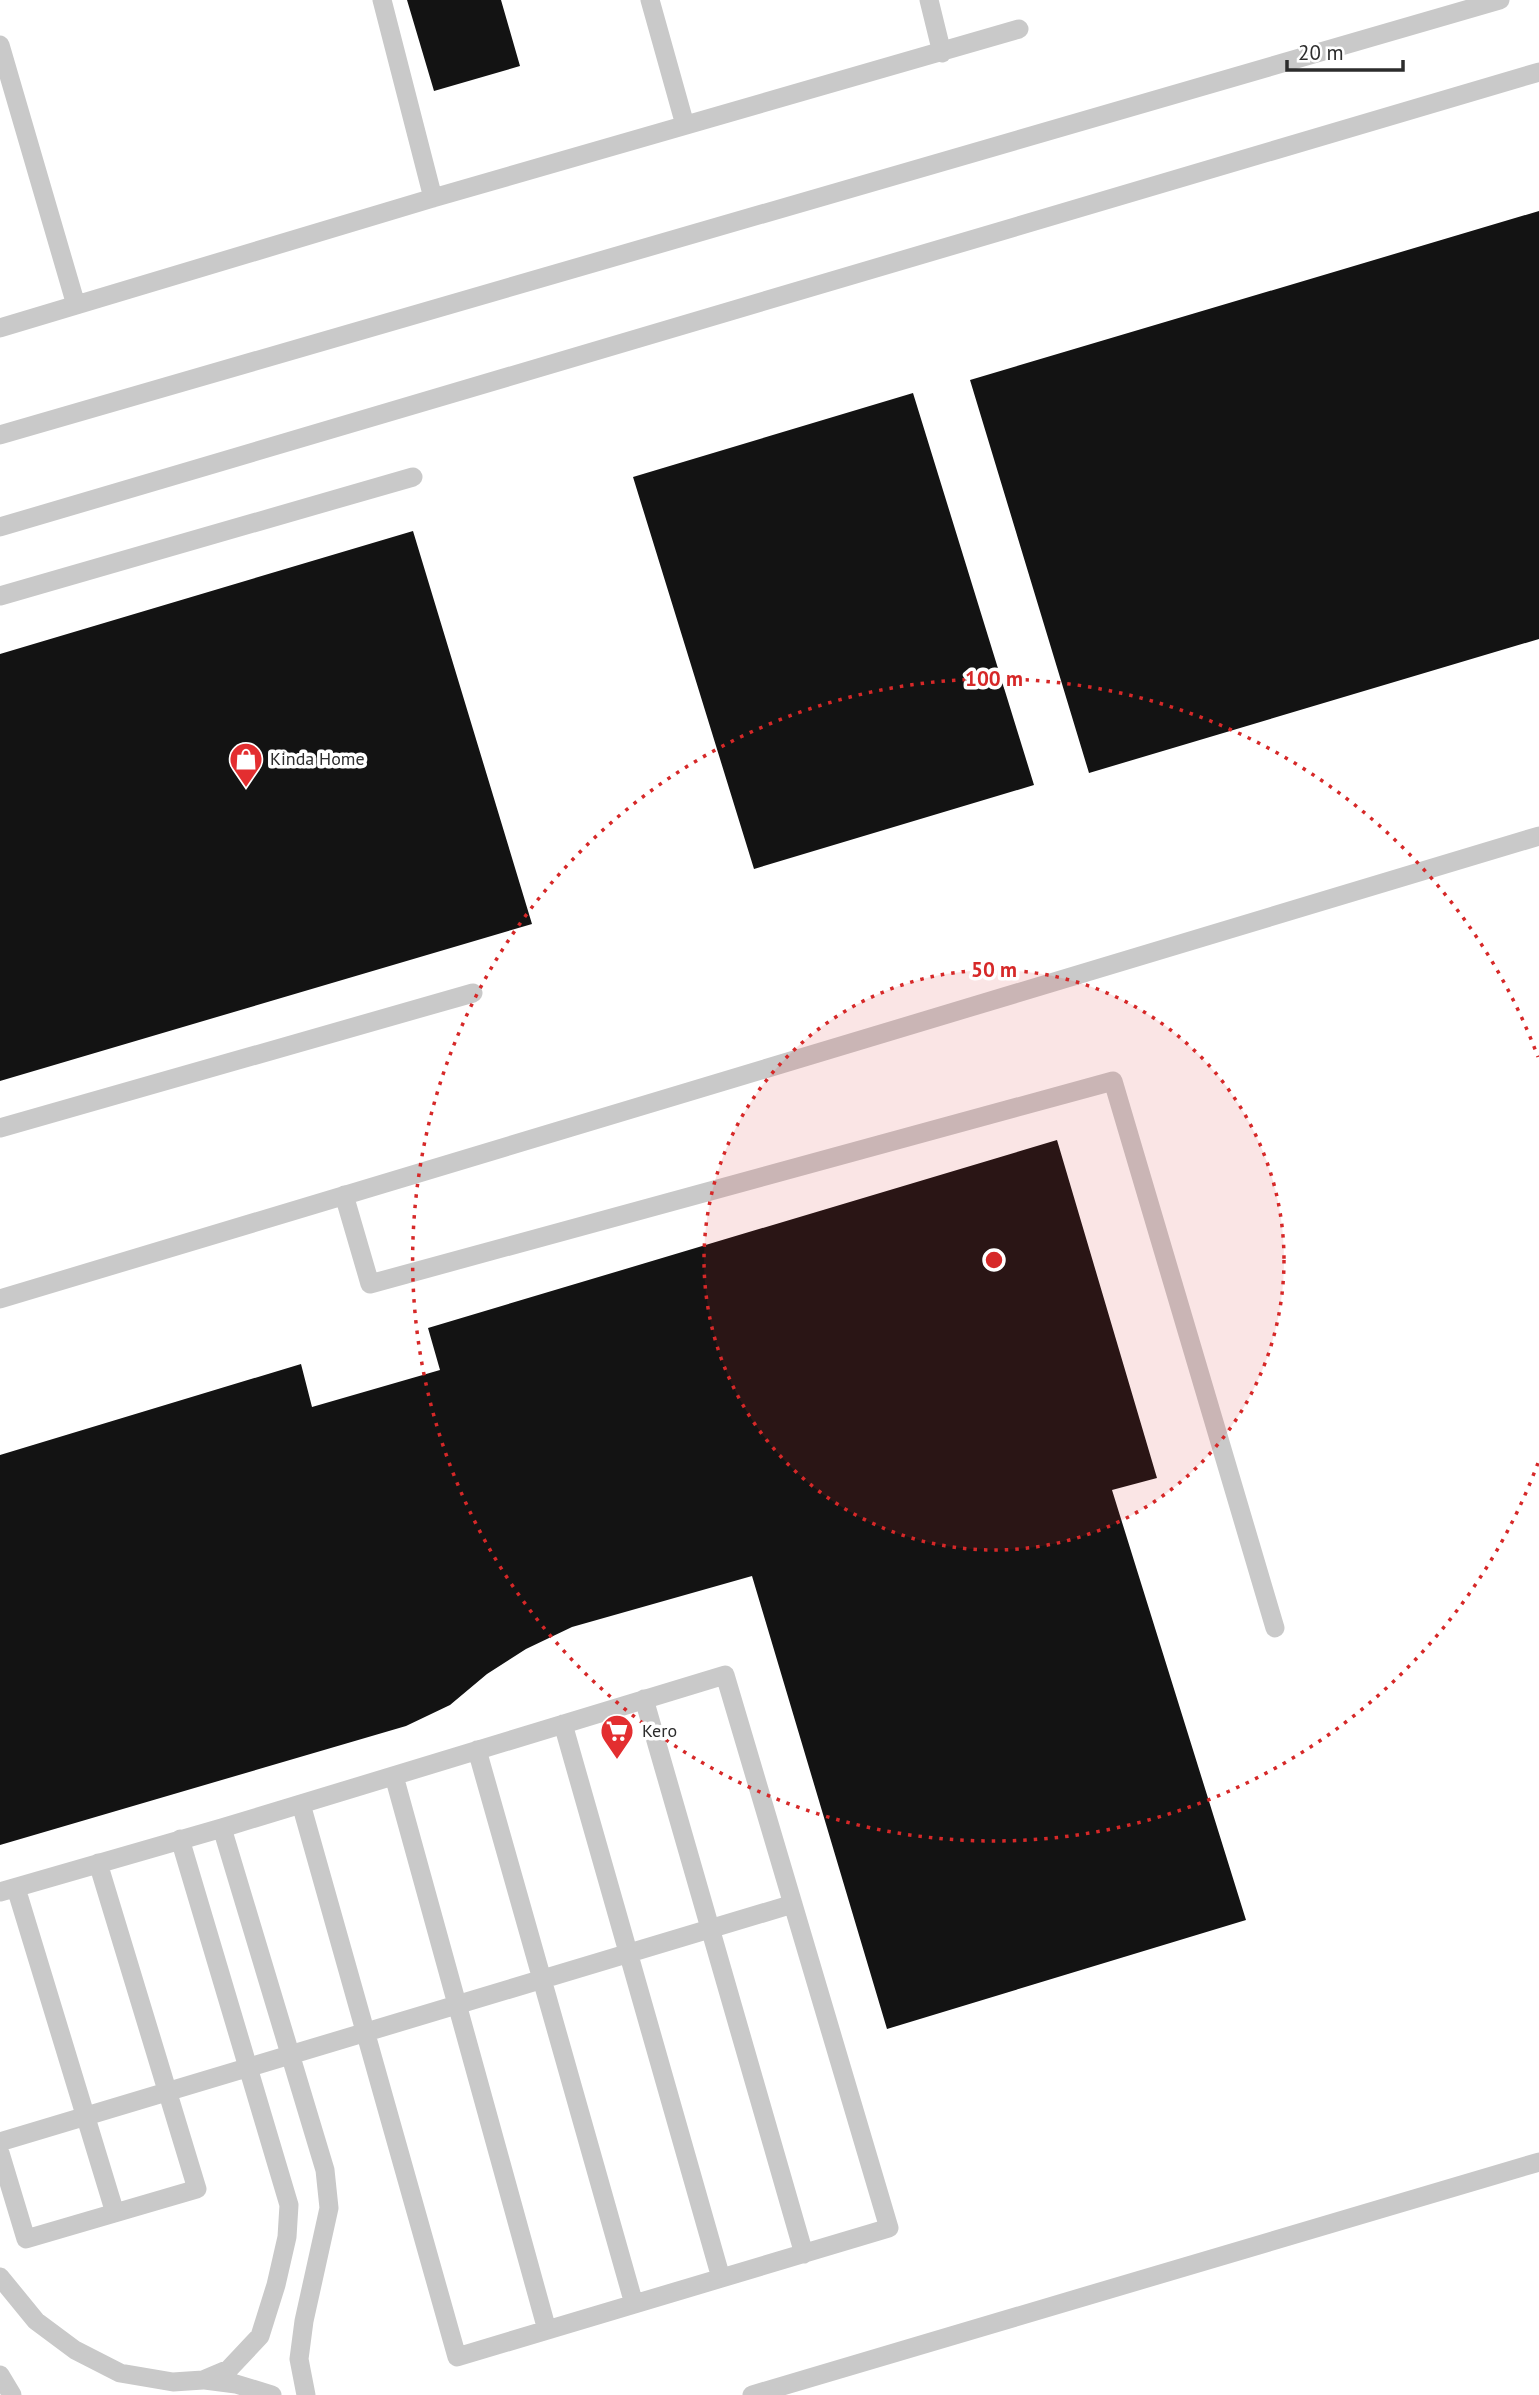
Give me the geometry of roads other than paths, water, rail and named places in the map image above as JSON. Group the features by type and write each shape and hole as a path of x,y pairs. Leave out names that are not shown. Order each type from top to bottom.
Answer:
{"lane":[{"path":"382,0 433,198"},
{"path":"650,0 685,125"},
{"path":"929,0 942,53"},
{"path":"0,435 1500,0"},
{"path":"0,328 433,198 1019,29"},
{"path":"1,52 7,96 76,305"},
{"path":"0,527 1539,72"},
{"path":"0,596 413,477"},
{"path":"0,1299 1539,836"},
{"path":"0,1128 473,993"},
{"path":"344,1195 370,1284 1113,1081 1275,1628"},
{"path":"115,2213 86,2116 8,1890 725,1675 889,2228 457,2357 302,1804"},
{"path":"644,1699 804,2254"},
{"path":"563,1724 721,2278"},
{"path":"477,1750 634,2304"},
{"path":"394,1776 547,2330"},
{"path":"222,1828 325,2169 329,2208 304,2321 299,2358 306,2395"},
{"path":"180,1839 289,2205 287,2237 260,2336 229,2369 202,2380"},
{"path":"0,2153 26,2239 197,2189 98,1863"},
{"path":"0,2141 793,1904"},
{"path":"752,2395 1539,2162"},
{"path":"0,2277 36,2321 75,2350 120,2373 173,2382 202,2380 236,2384 272,2395"},
{"path":"0,2375 12,2395"}],"place":[{"name":"Kinda Home","path":"246,789"},
{"name":"Kero","path":"617,1761"}]}
